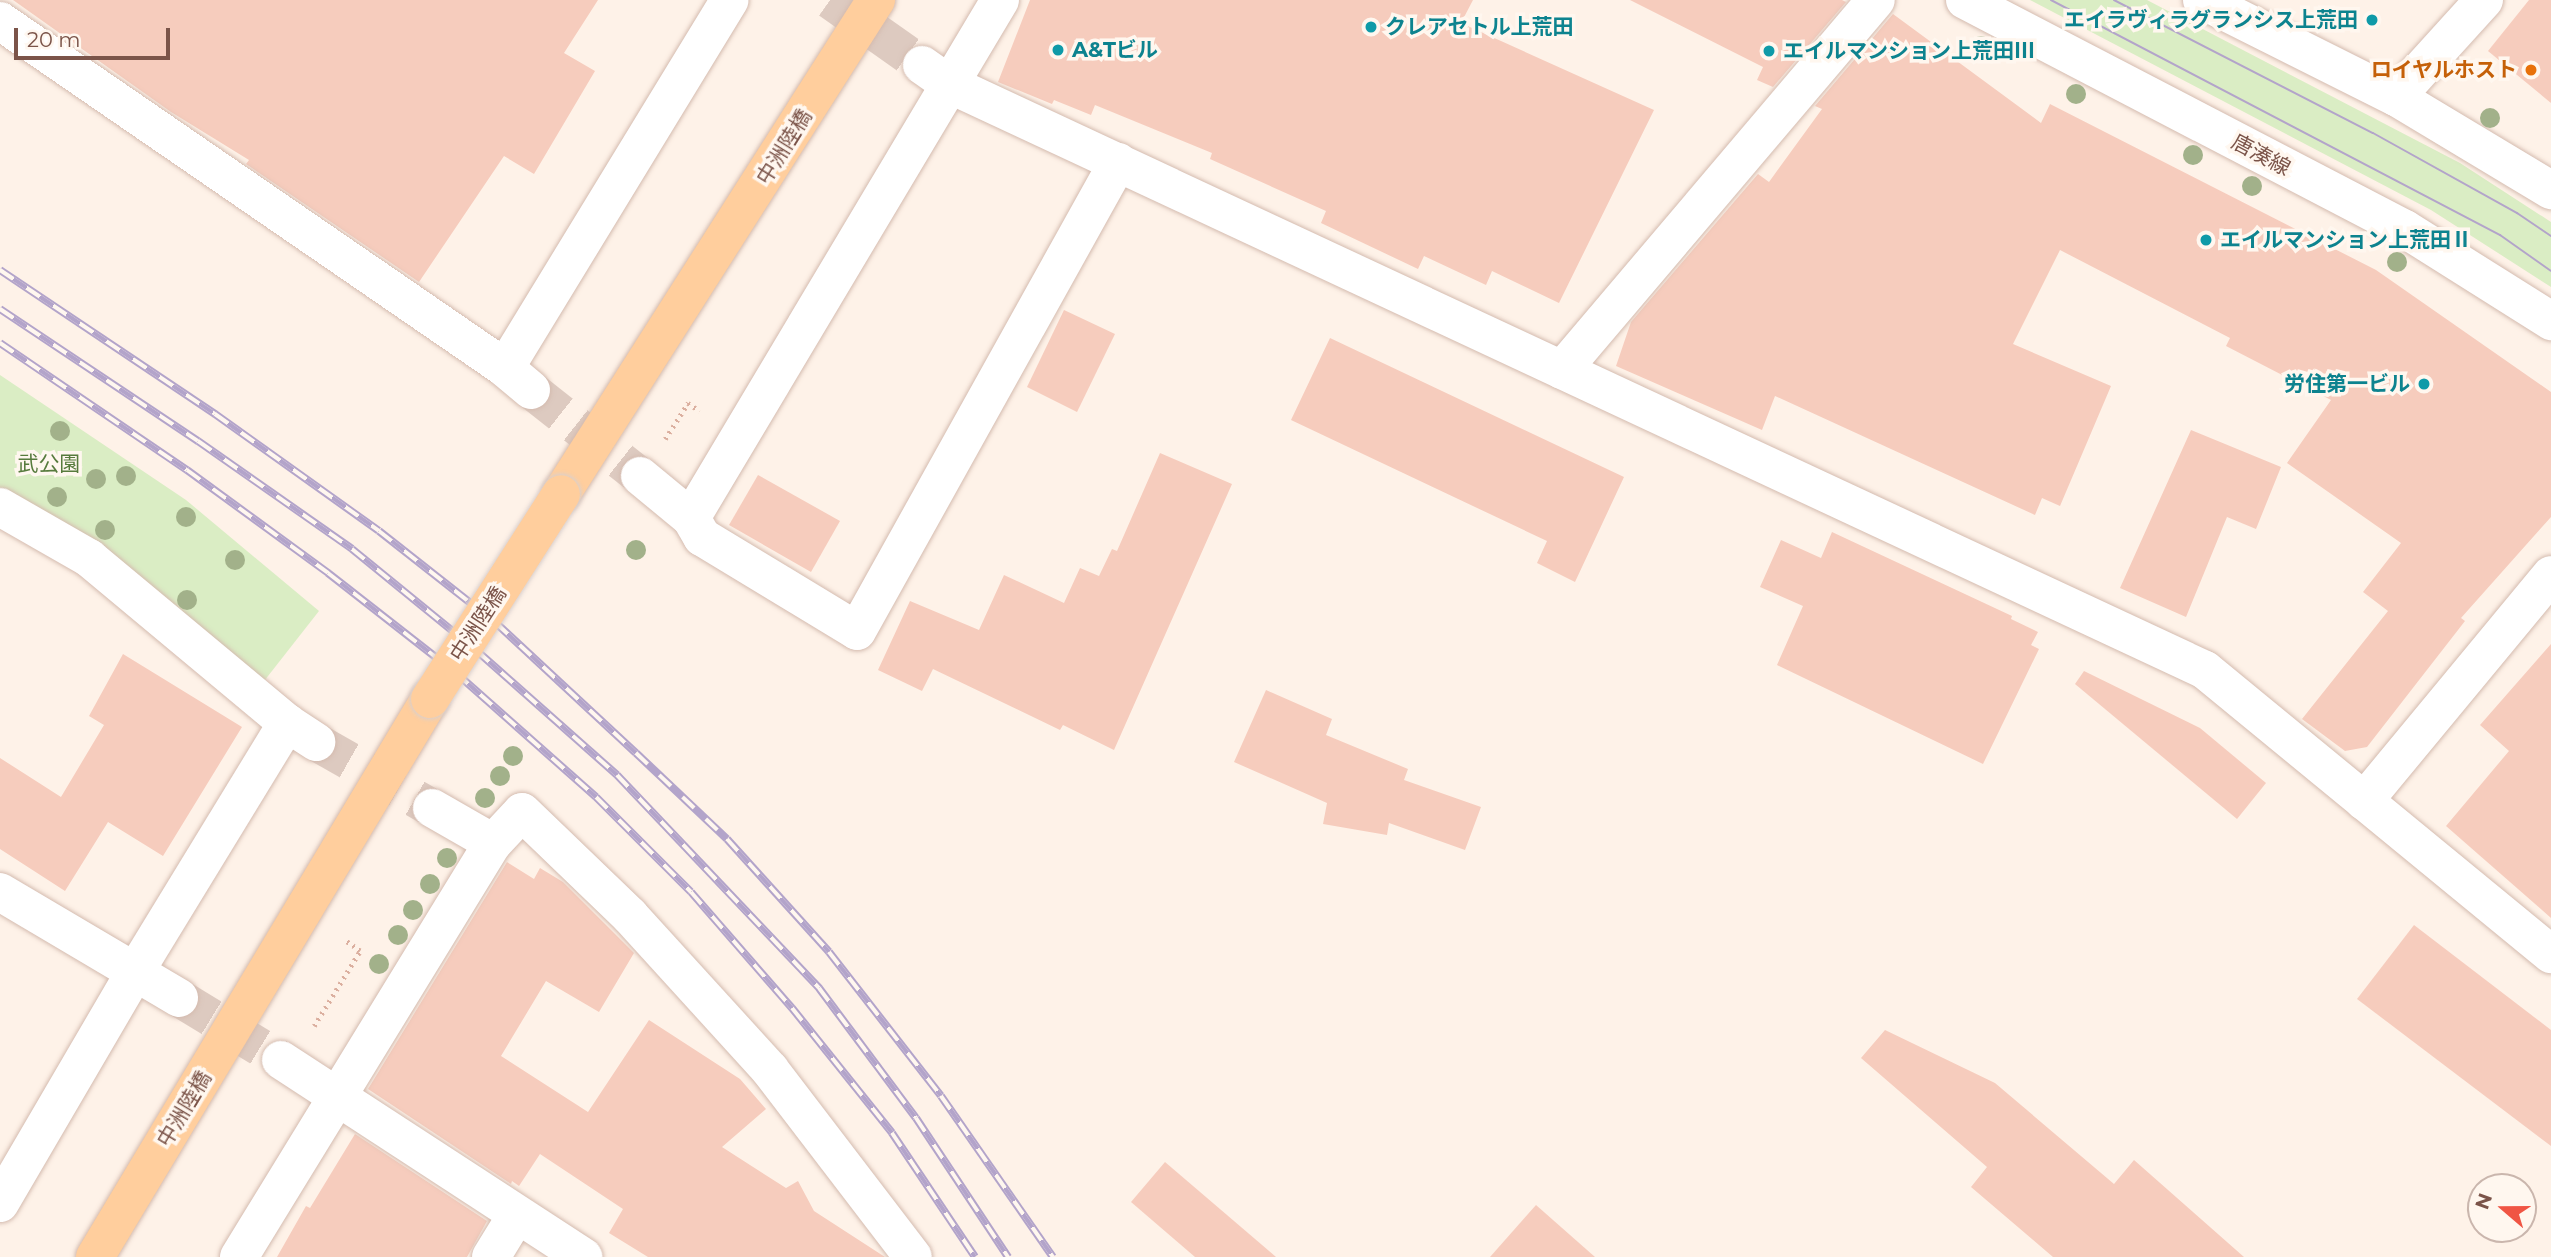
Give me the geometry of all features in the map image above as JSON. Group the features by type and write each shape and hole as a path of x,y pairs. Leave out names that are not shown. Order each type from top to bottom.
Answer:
{"main road":[{"name":"中洲陸橋","path":"95,1257 430,699 876,0"}],"street":[{"path":"0,21 518,379 730,0"},
{"path":"691,518 936,75 1000,0"},
{"path":"1562,370 1876,0"},
{"name":"唐湊線","path":"1965,0 2405,229 2551,321"},
{"path":"2202,0 2396,97 2551,190"},
{"path":"2396,97 2484,0"},
{"path":"936,75 2205,670 2551,954"},
{"path":"640,477 691,518 702,537 857,631 1118,162"},
{"path":"0,507 89,558 301,732 135,972 0,1203"},
{"path":"2364,801 2551,575"},
{"path":"432,808 493,843"},
{"path":"239,1257 493,843 522,812 630,916 770,1070 913,1257"},
{"path":"0,892 179,998"},
{"path":"281,1060 340,1095 516,1216 583,1257"},
{"path":"491,1257 516,1216"}],"path":[{"path":"313,1027 360,951 344,940"}],"green space":[{"path":"2030,0 2147,0 2460,163 2551,222 2551,287 2431,210"},
{"name":"武公園","path":"0,375 186,500 319,611 261,685 0,490"}],"building":[{"path":"13,0 598,0 564,53 595,71 534,174 504,156 419,282 246,164 249,160 171,112"},
{"path":"1030,0 1473,0 1461,23 1654,110 1559,303 1492,271 1486,285 1424,256 1418,269 1321,223 1326,211 1210,159 1212,153 1095,105 1091,115 1054,100 1052,104 998,82"},
{"name":"エイルマンション上荒田Ⅲ","path":"1630,0 1846,2 1773,87 1757,80 1763,67"},
{"name":"ロイヤルホスト","path":"2529,0 2551,0 2551,103 2488,51"},
{"path":"1893,14 2041,123 2050,104 2376,270 2551,392 2551,517 2461,618 2465,621 2367,747 2345,751 2302,719 2388,611 2363,592 2401,543 2287,463 2331,400 2226,346 2230,338 2060,250 2013,344 2111,386 2060,506 2042,498 2035,515 1775,396 1762,430 1616,366 1631,322 1758,174 1769,182 1822,109 1815,106"},
{"path":"1064,310 1115,334 1077,412 1027,387"},
{"path":"1330,338 1624,477 1575,582 1537,563 1547,541 1291,420"},
{"path":"2191,430 2281,467 2256,529 2227,517 2186,617 2120,588"},
{"path":"1160,453 1232,484 1114,750 1063,725 1060,730 933,669 922,691 878,670 910,601 979,630 1004,575 1064,603 1080,568 1099,576 1112,549 1117,551"},
{"path":"758,475 840,521 811,572 729,525"},
{"path":"1832,532 2012,616 2011,619 2038,632 2031,645 2039,649 1983,764 1777,665 1803,606 1760,587 1781,540 1821,558"},
{"path":"2551,644 2551,918 2446,826 2509,751 2480,725"},
{"path":"123,654 242,727 163,856 108,822 65,891 0,849 0,758 61,797 104,725 89,716"},
{"path":"2084,671 2200,728 2266,783 2237,819 2075,684"},
{"path":"1266,690 1332,719 1326,735 1408,769 1404,780 1481,807 1465,850 1389,823 1387,835 1323,824 1327,803 1234,762"},
{"path":"507,862 534,879 540,868 563,882 634,953 599,1012 546,981 501,1056 588,1112 649,1020 740,1079 766,1109 722,1147 786,1188 798,1181 814,1211 885,1257 648,1257 609,1233 623,1209 540,1154 519,1186 512,1181 511,1184 368,1089"},
{"path":"2414,925 2551,1030 2551,1146 2357,999"},
{"path":"1885,1030 1995,1083 2114,1184 2134,1160 2244,1257 2053,1257 1971,1187 1987,1167 1861,1058"},
{"path":"355,1134 487,1221 467,1257 277,1257 306,1206 310,1208"},
{"path":"1165,1162 1276,1257 1195,1257 1131,1202"},
{"path":"1536,1205 1595,1257 1490,1257"}],"tunnel":[{"path":"830,0 922,65"},
{"path":"531,390 640,476"},
{"path":"316,742 432,808"},
{"path":"179,998 281,1060"}],"tram line":[{"path":"2051,0 2500,235 2551,271"},
{"path":"2114,0 2373,133 2517,213 2551,236"}],"railway":[{"path":"0,270 215,414 379,531 496,623 636,753 727,839 829,952 941,1096 1053,1257"},
{"path":"0,309 198,441 352,549 477,651 617,775 819,988 916,1118 1008,1257"},
{"path":"0,343 187,470 328,573 456,673 596,797 691,892 792,1008 892,1133 975,1257"}],"place":[{"name":"エイラヴィラグランシス上荒田","path":"2372,20"},
{"name":"クレアセトル上荒田","path":"1371,27"},
{"name":"A&Tビル","path":"1058,50"},
{"name":"エイルマンション上荒田Ⅲ","path":"1769,51"},
{"name":"ロイヤルホスト","path":"2531,70"},
{"name":"エイルマンション上荒田Ⅱ","path":"2206,240"},
{"name":"労住第一ビル","path":"2424,384"}]}
